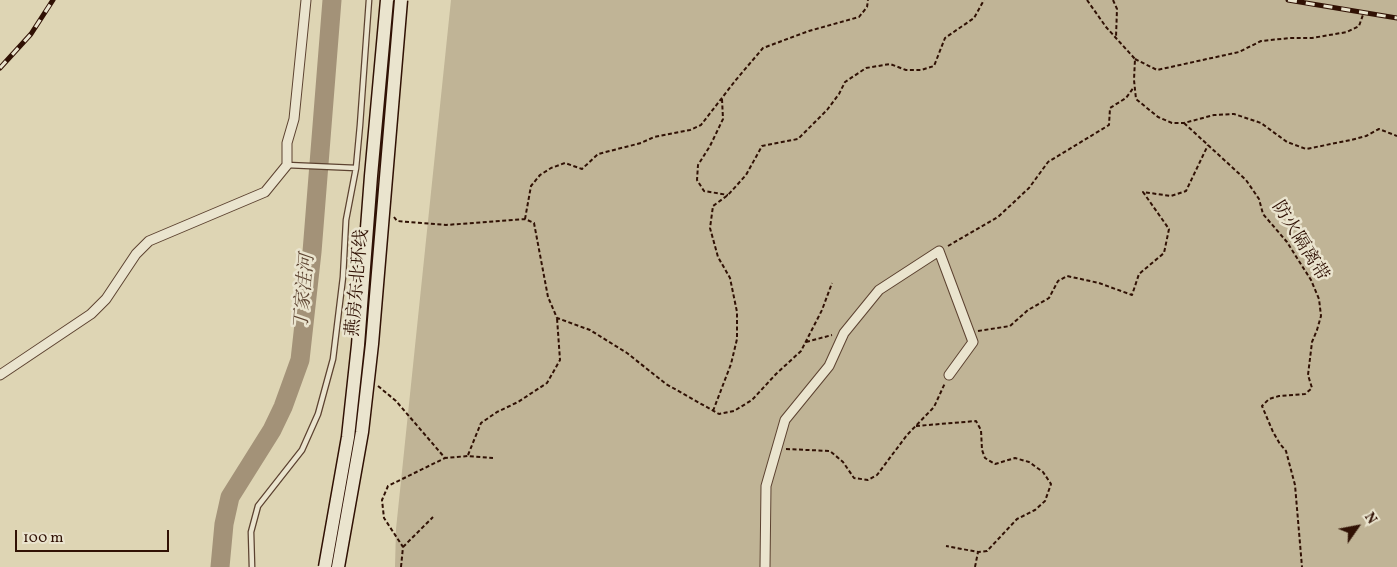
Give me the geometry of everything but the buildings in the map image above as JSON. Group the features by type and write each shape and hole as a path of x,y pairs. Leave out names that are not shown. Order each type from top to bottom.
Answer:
{"main road":[{"name":"燕房东北环线","path":"325,567 348,436 358,345 387,0"},
{"name":"燕房东北环线","path":"338,567 362,432 372,344 401,0"}],"street":[{"path":"0,375 91,314 106,299 136,254 149,241 265,192 287,165 287,143 294,119 306,0"},
{"path":"765,567 766,486 785,420 829,366 844,333 879,290 939,251 972,342 949,375"}],"lane":[{"path":"252,567 251,532 258,506 302,450 318,414 333,359 343,277 346,220 356,168 369,0"},
{"path":"287,165 356,168"}],"path":[{"path":"525,219 531,186 551,168 565,163 582,169 598,154 641,143 654,137 690,130 701,125 763,48 809,31 858,17 867,7 868,0"},
{"path":"713,411 732,364 737,339 736,312 730,278 718,256 710,228 713,206 728,195 746,174 762,146 798,139 827,110 845,82 866,68 890,64 906,70 921,70 934,66 945,38 974,18 984,0"},
{"path":"1087,0 1106,26 1135,59 1157,70 1239,52 1261,41 1312,38 1347,32 1358,26 1364,12"},
{"path":"1113,0 1117,9 1116,37"},
{"path":"1135,59 1136,99 1149,111 1172,123 1184,123 1214,115 1234,114 1261,123 1287,142 1306,149 1366,136 1379,129 1397,136"},
{"path":"939,251 998,217 1029,188 1048,162 1109,124 1110,108 1126,98 1135,86"},
{"path":"722,98 723,119 698,165 697,180 704,191 728,195"},
{"name":"防火隔离带","path":"1184,123 1246,180 1259,199 1263,214 1287,242 1302,265 1318,299 1320,316 1312,342 1308,375 1312,388 1305,394 1279,396 1269,399 1262,406 1276,438 1286,451 1295,485 1302,567"},
{"path":"969,332 1010,326 1028,310 1049,298 1058,281 1066,276 1099,283 1132,295 1139,274 1164,253 1169,229 1143,192 1171,196 1186,190 1208,145"},
{"path":"391,213 397,220 446,225 525,219 534,223 548,297 557,318 560,360 547,382 518,402 497,412 481,423 468,456"},
{"path":"557,318 590,330 627,353 666,384 718,414 734,411 752,400 801,351 822,310 832,283"},
{"path":"806,342 844,333"},
{"path":"776,449 830,450 843,462 854,478 868,480 877,476 907,435 934,406 949,375"},
{"path":"375,383 396,401 446,458"},
{"path":"916,426 976,421 981,430 982,450 985,458 995,464 1015,458 1029,462 1043,472 1051,484 1045,502 1018,519 986,551 978,552 946,546"},
{"path":"401,567 403,547 384,518 382,500 388,486 446,458 468,456 493,458"},
{"path":"403,547 433,517"},
{"path":"975,567 978,552"}],"shaded area":[{"path":"451,0 1397,0 1397,567 395,567 396,529"}],"waterway":[{"name":"丁家洼河","path":"220,567 224,524 230,497 272,430 283,407 300,360 312,252 332,0"}],"railway":[{"path":"0,68 31,34 53,0"},
{"path":"1288,0 1397,18"}]}
